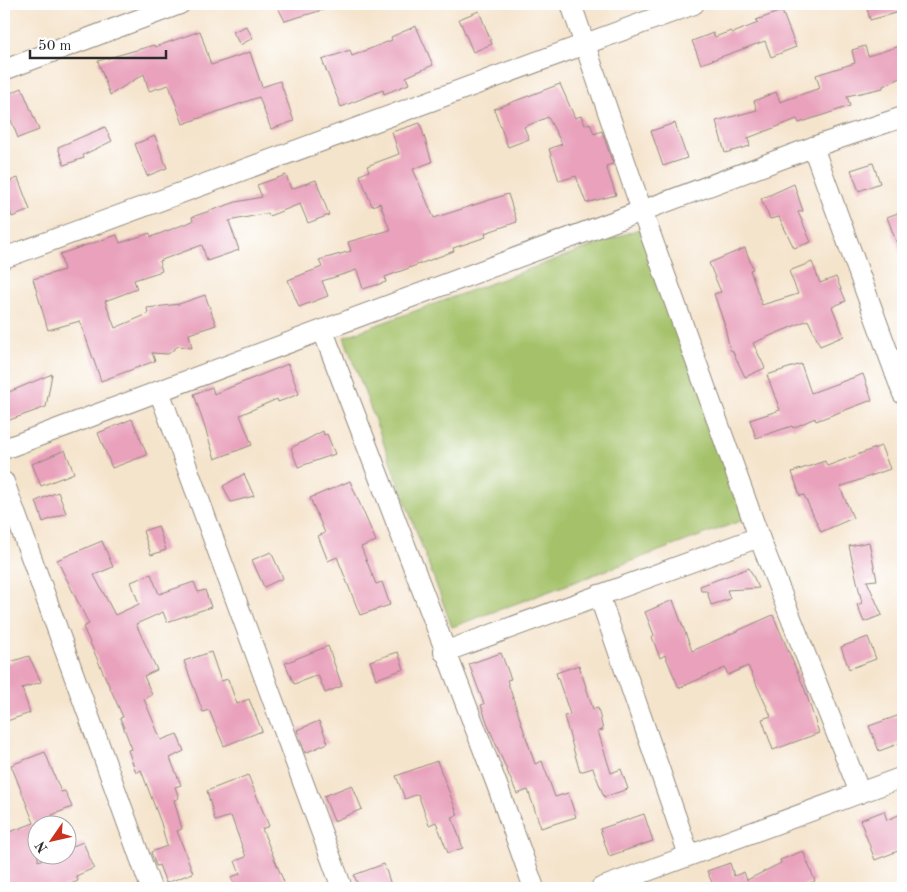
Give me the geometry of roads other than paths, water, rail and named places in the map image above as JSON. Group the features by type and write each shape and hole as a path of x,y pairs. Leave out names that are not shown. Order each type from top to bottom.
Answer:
{"street":[{"path":"4,70 180,4"},
{"path":"571,4 642,212 759,537 860,793"},
{"path":"4,258 694,4"},
{"path":"4,449 813,148 903,117"},
{"path":"813,148 903,394"},
{"path":"323,331 444,652 497,785 534,888"},
{"path":"159,391 342,888"},
{"path":"4,482 151,888"},
{"path":"444,652 759,537"},
{"path":"598,595 689,855"},
{"path":"601,888 903,777"}]}
